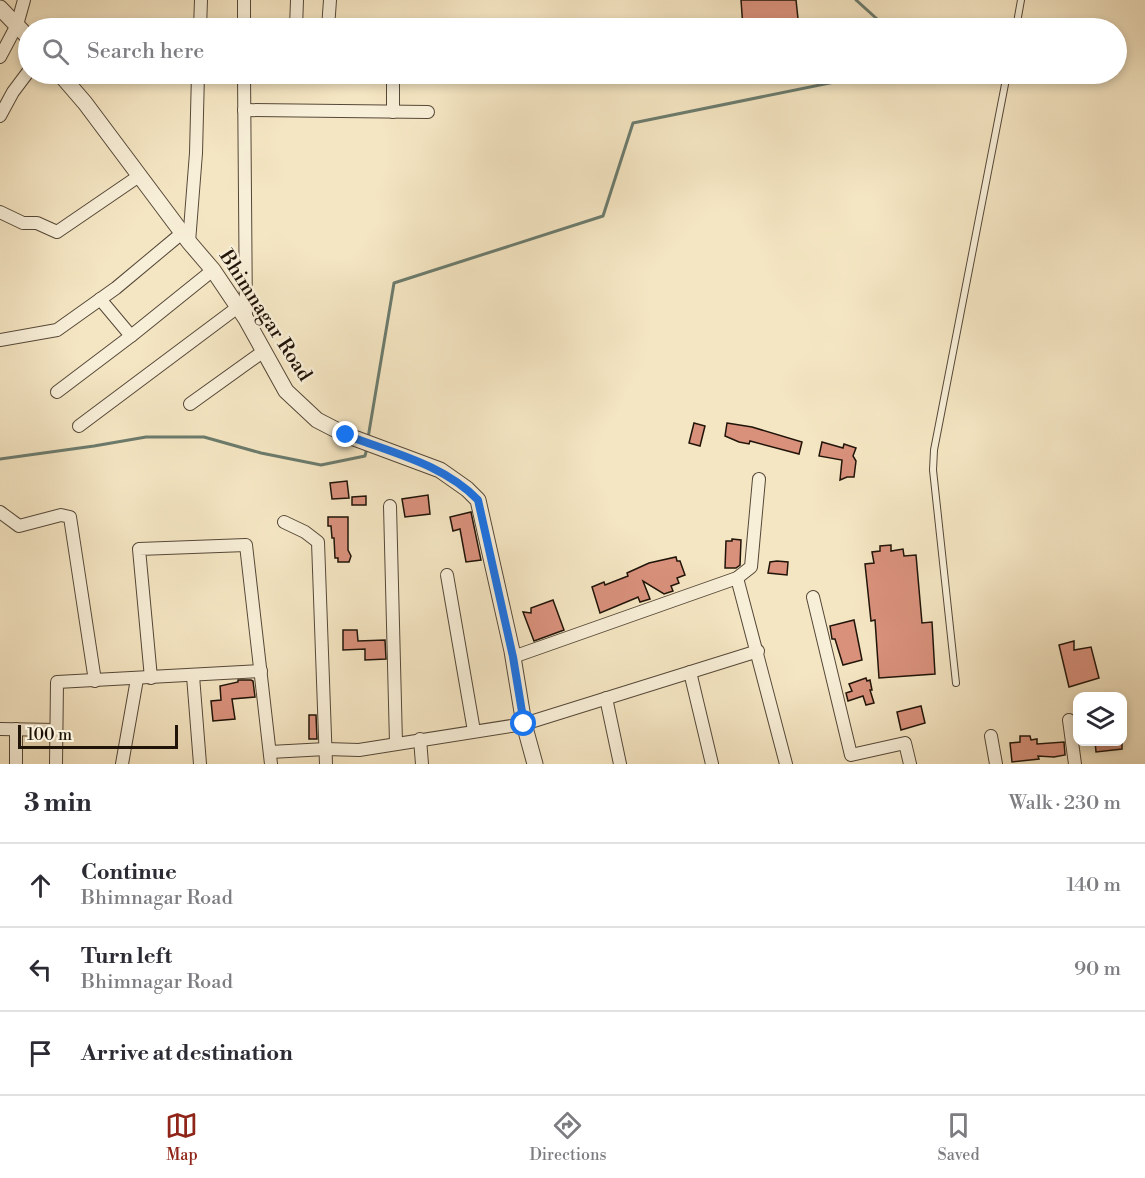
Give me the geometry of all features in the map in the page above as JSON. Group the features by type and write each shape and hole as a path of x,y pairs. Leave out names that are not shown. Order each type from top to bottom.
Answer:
{"street":[{"path":"19,18 24,0"},
{"path":"200,18 201,0"},
{"path":"244,0 244,18"},
{"path":"296,18 297,0"},
{"path":"329,18 330,0"},
{"path":"0,8 17,25"},
{"path":"0,57 18,21"},
{"path":"0,116 19,84"},
{"name":"Bhimnagar Road","path":"69,84 185,237 213,270 242,313 286,391 317,420 346,435 440,470 467,489 478,500 513,657 524,724 535,764"},
{"path":"0,340 57,330 185,237 196,153 198,84"},
{"path":"79,426 242,313 244,84"},
{"path":"393,84 393,112"},
{"path":"244,110 428,112"},
{"path":"0,212 23,223 37,223 57,232 139,176"},
{"path":"57,392 213,270"},
{"path":"100,299 131,336"},
{"path":"189,404 264,351"},
{"path":"513,657 737,578 751,567 759,479"},
{"path":"390,506 396,743"},
{"path":"0,512 19,525 61,514 70,517 95,681"},
{"path":"284,522 305,532 318,542 326,764"},
{"path":"151,678 140,549 246,545 270,758 326,749 359,750 524,724 758,651"},
{"path":"447,575 474,731"},
{"path":"737,578 786,764"},
{"path":"813,597 854,760 905,743 910,764"},
{"path":"56,764 57,682 261,671"},
{"path":"690,672 712,764"},
{"path":"193,676 200,764"},
{"path":"122,764 137,679"},
{"path":"606,698 620,764"},
{"path":"1069,720 1074,764"},
{"path":"0,729 56,730"},
{"path":"16,729 16,764"},
{"path":"991,736 996,764"},
{"path":"420,739 422,764"},
{"path":"359,750 360,764"}],"lane":[{"path":"1018,18 1022,0"},
{"path":"956,683 933,470 933,450 1005,84"}],"building":[{"path":"741,0 796,0 798,18 742,18"},
{"path":"694,423 705,426 700,446 689,443"},
{"path":"727,423 752,427 802,442 799,454 750,441 749,444 739,442 725,436"},
{"path":"822,442 843,448 844,444 856,448 853,456 856,461 854,477 840,480 842,460 819,456"},
{"path":"347,481 349,498 332,499 330,483"},
{"path":"428,495 430,514 405,517 402,499"},
{"path":"366,496 366,505 352,505 352,497"},
{"path":"471,512 481,560 466,562 460,529 453,531 450,517"},
{"path":"328,517 348,517 348,550 351,556 349,562 338,562 338,558 335,558 334,538 332,538 331,526 328,526"},
{"path":"732,539 741,540 740,565 736,568 725,568 726,541 732,541"},
{"path":"891,545 891,551 903,549 904,556 916,555 922,623 932,622 935,674 879,678 875,620 871,621 865,564 874,563 872,552 880,551 880,546"},
{"path":"676,557 685,575 677,578 679,583 671,586 673,591 664,594 643,581 650,599 640,602 638,597 600,613 592,587 604,582 605,585 628,576 627,573 649,563"},
{"path":"770,562 788,562 787,575 768,573"},
{"path":"553,600 564,630 534,641 523,612 531,613 531,608"},
{"path":"854,620 862,660 843,665 835,639 832,639 830,626"},
{"path":"343,630 357,630 358,641 385,640 386,659 365,660 365,649 343,650"},
{"path":"1074,641 1074,650 1091,647 1099,678 1069,687 1059,645"},
{"path":"866,678 867,681 870,680 874,703 866,705 863,696 848,701 846,693 852,691 849,684"},
{"path":"238,680 253,681 255,697 232,699 235,719 213,721 211,701 221,700 220,686 238,682"},
{"path":"921,706 925,723 901,730 897,712"},
{"path":"309,715 316,715 317,739 309,739"},
{"path":"1020,736 1030,736 1031,740 1037,739 1037,744 1064,742 1065,755 1038,756 1039,759 1012,762 1010,743 1020,742"},
{"path":"1095,746 1122,746 1122,749 1096,752"}],"waterway":[{"path":"856,0 876,18"},
{"path":"368,438 394,283 603,216 633,123 825,84"},
{"path":"0,459 146,437 204,437 261,453 321,465 365,456 367,448"}],"route":[{"path":"346,435 440,470 467,489 478,500 513,657 524,724"}]}
